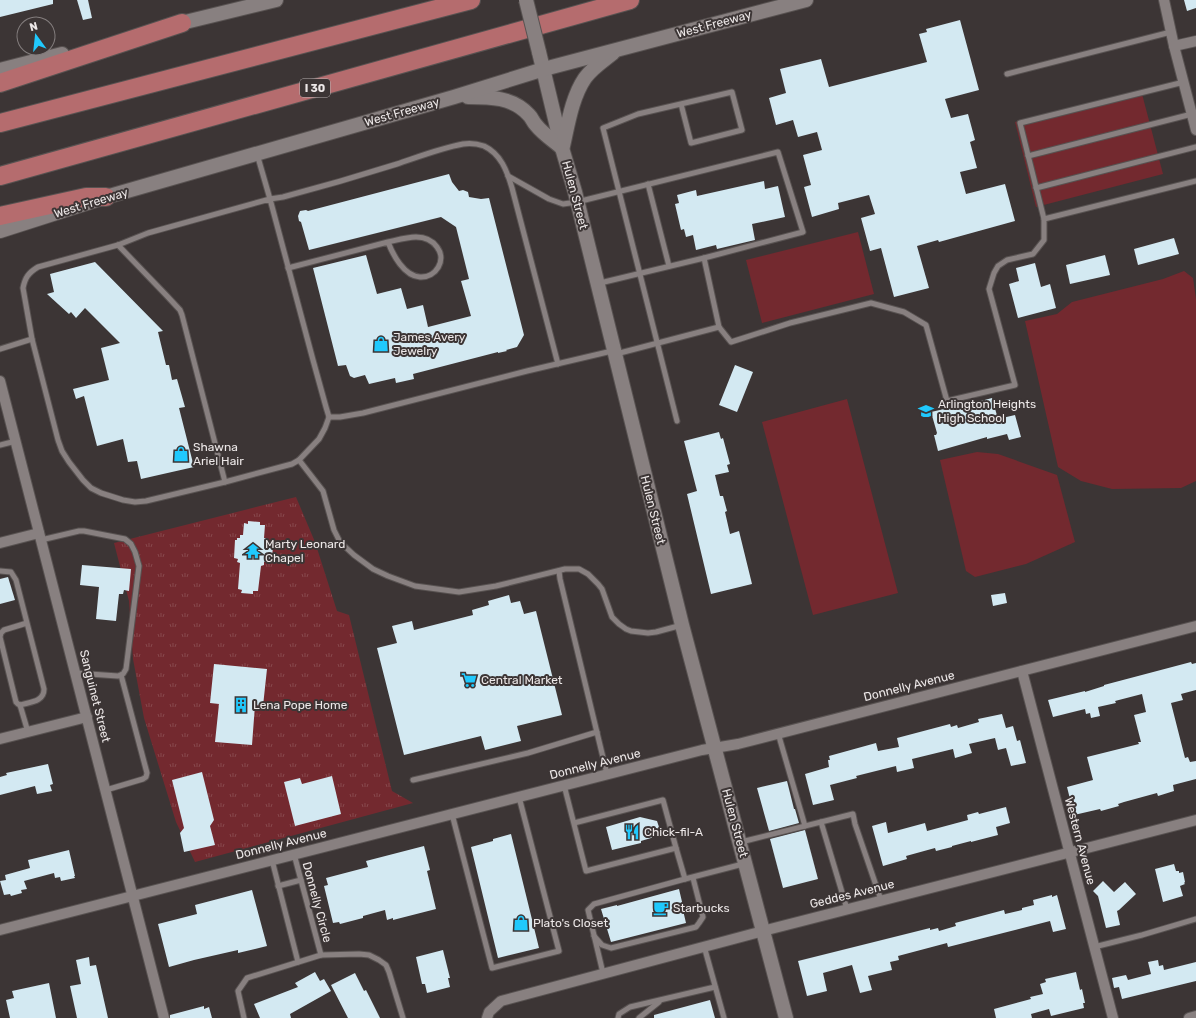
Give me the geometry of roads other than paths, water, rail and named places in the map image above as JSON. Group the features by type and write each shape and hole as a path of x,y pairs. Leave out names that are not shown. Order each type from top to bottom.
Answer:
{"highway":[{"path":"0,123 471,0"},
{"name":"I 30","path":"0,176 630,0"},
{"path":"0,83 182,23"},
{"path":"0,216 86,197 106,197"}],"main road":[{"path":"0,70 276,0"},
{"name":"Hulen Street","path":"526,0 562,148 578,202 682,625 786,1018"},
{"name":"West Freeway","path":"0,231 106,197 454,97 544,69 806,0"},
{"path":"454,97 496,98 514,103 531,116 535,125 562,148 578,90 585,78 599,64 619,49"}],"street":[{"path":"1164,0 1174,46 1196,130"},
{"path":"1174,46 1196,41"},
{"name":"Sanguinet Street","path":"0,381 164,1018"},
{"path":"0,543 40,536"},
{"name":"Donnelly Avenue","path":"0,930 607,774 714,747 738,744 1196,626"},
{"name":"Western Avenue","path":"1022,671 1113,1018"},
{"path":"0,739 87,717"},
{"name":"Geddes Avenue","path":"487,1018 492,1008 501,1001 514,997 881,900 1196,820"},
{"path":"1189,1018 1196,1016"}],"lane":[{"path":"1007,74 1171,32"},
{"path":"704,258 719,327 731,342 790,323 871,302 904,312 926,325 947,401 1015,384 989,289 998,266 1007,260 1032,254 1044,240 1044,219 1020,123 1184,82"},
{"path":"677,421 603,128 638,114 732,92 742,130 691,143 681,104"},
{"path":"1028,156 1192,114"},
{"path":"257,153 270,199 322,396 329,417 325,428 319,438 299,460 292,464 226,482 154,500 140,502 111,497 91,488 83,480 62,451 54,428 32,340 23,288 24,280 30,272 38,267 118,245 148,233 270,199 283,197 463,144 484,146 494,152 501,161 508,176 558,364"},
{"path":"1036,188 1196,147"},
{"path":"508,176 549,199 563,204 578,202 778,152 803,232 598,284"},
{"path":"1044,219 1196,181"},
{"path":"648,184 669,266"},
{"path":"288,268 388,242 417,237 428,239 434,243 440,251 442,260 436,270 429,275 420,277 403,268 394,255 388,242"},
{"path":"118,245 180,310 226,482"},
{"path":"329,417 340,417 363,413 558,364 658,343 719,327"},
{"path":"0,349 32,340"},
{"path":"0,445 16,441"},
{"path":"299,460 323,491 334,530 340,542 354,556 388,576 415,586 459,592 492,587 559,571 574,569 584,571 602,589 612,617 622,627 638,633 653,633 682,625"},
{"path":"40,536 84,531 125,539 131,544 135,552 138,566 126,669 121,675 118,676 75,673"},
{"path":"0,571 11,572 13,575 44,689 42,698 20,705"},
{"path":"559,571 607,774"},
{"path":"27,624 4,630 0,637 16,702 20,705 28,732"},
{"path":"106,790 143,779 146,777 147,773 121,675"},
{"path":"413,780 528,752 597,732"},
{"path":"778,733 805,826"},
{"path":"564,785 586,871 676,848"},
{"path":"452,814 492,968 559,951 519,797"},
{"path":"574,823 663,800 685,879"},
{"path":"740,842 853,814 881,900"},
{"path":"821,822 847,909"},
{"name":"Donnelly Circle","path":"294,854 321,955"},
{"path":"272,860 298,962"},
{"path":"603,973 588,910 594,904 745,864"},
{"path":"594,935 602,945 611,948 696,927 702,917 693,878"},
{"path":"278,886 301,880"},
{"path":"1094,947 1196,920"},
{"path":"704,946 724,1018"},
{"name":"Donnelly Circle","path":"244,1018 238,991 247,978 321,955 359,954 369,955 386,965 403,1018"},
{"path":"618,1018 619,1014 630,1007 716,987"},
{"path":"639,1018 661,1000"}],"place":[{"name":"James Avery Jewelry","path":"381,344"},
{"name":"Arlington Heights High School","path":"926,411"},
{"name":"Shawna Ariel Hair","path":"181,454"},
{"name":"Marty Leonard Chapel","path":"253,551"},
{"name":"Central Market","path":"469,680"},
{"name":"Lena Pope Home","path":"241,705"},
{"name":"Chick-fil-A","path":"632,832"},
{"name":"Starbucks","path":"661,908"},
{"name":"Plato's Closet","path":"521,923"}]}
